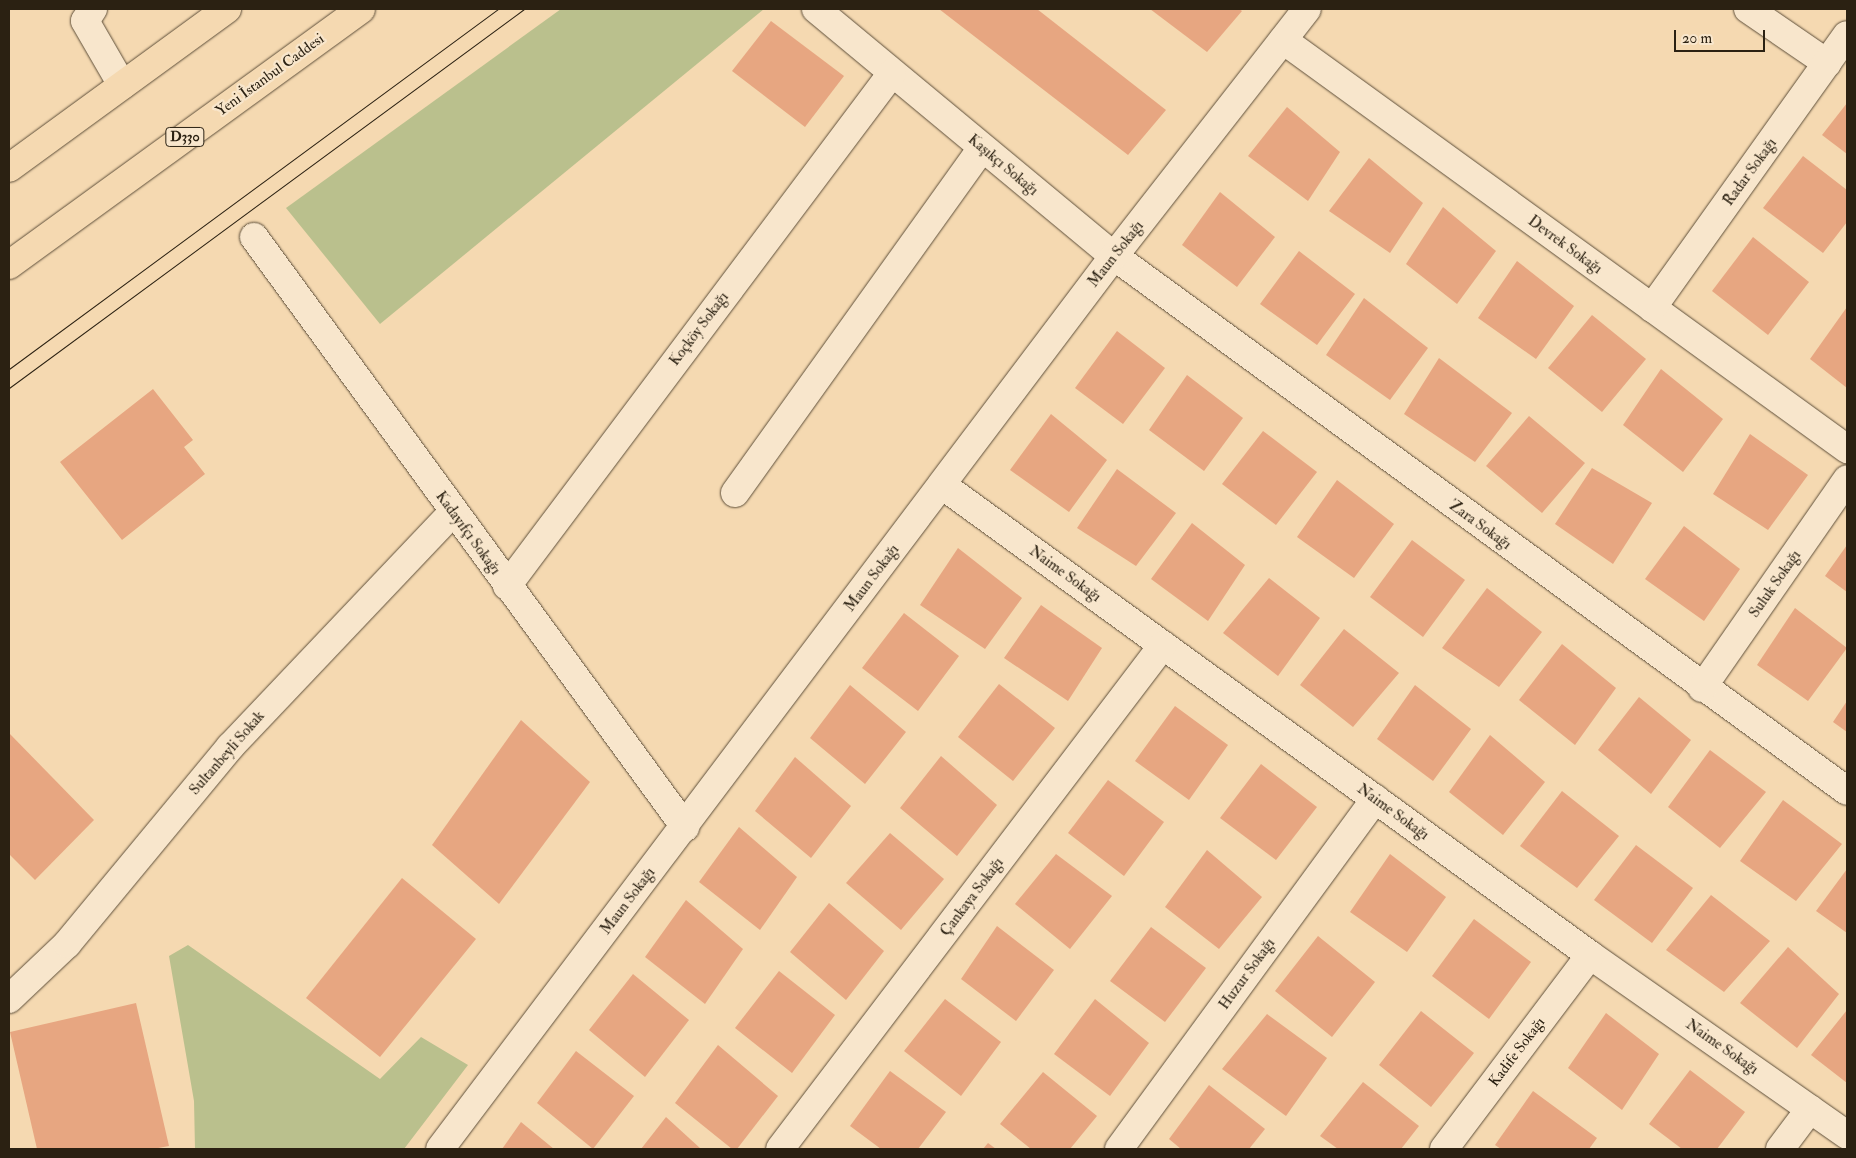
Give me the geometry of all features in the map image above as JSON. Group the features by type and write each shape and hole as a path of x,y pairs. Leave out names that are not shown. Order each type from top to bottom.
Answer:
{"highway":[{"path":"9,168 227,9"},
{"name":"Yeni İstanbul Caddesi","path":"9,265 361,9"}],"street":[{"path":"93,9 85,21 122,85"},
{"name":"Kaşıkçı Sokağı","path":"816,9 1114,256"},
{"name":"Maun Sokağı","path":"440,1149 685,827 1114,256 1308,9"},
{"path":"1748,9 1827,63"},
{"name":"Radar Sokağı","path":"1652,308 1847,35"},
{"name":"Devrek Sokağı","path":"1283,40 1847,449"},
{"name":"Koçköy Sokağı","path":"507,586 892,73"},
{"path":"735,493 982,148"},
{"name":"Kadayıfçı Sokağı","path":"254,237 507,586 685,827"},
{"name":"Zara Sokağı","path":"1114,256 1702,688 1847,791"},
{"name":"Suluk Sokağı","path":"1702,688 1847,479"},
{"name":"Naime Sokağı","path":"942,485 1590,955 1847,1135"},
{"name":"Sultanbeyli Sokak","path":"9,999 67,944 230,747 453,512"},
{"name":"Çankaya Sokağı","path":"780,1149 1163,645"},
{"name":"Huzur Sokağı","path":"1119,1149 1376,799"},
{"name":"Kadife Sokağı","path":"1444,1149 1590,955"},
{"path":"1780,1149 1810,1109"}],"green space":[{"path":"561,9 764,9 380,324 286,208"},
{"path":"188,945 380,1079 421,1037 468,1065 404,1149 195,1149 194,1101 169,956"}],"building":[{"path":"939,9 1037,9 1166,110 1128,155"},
{"path":"1150,9 1239,9 1242,11 1207,52"},
{"path":"771,21 844,76 805,127 732,71"},
{"path":"1847,103 1847,154 1822,135"},
{"path":"1287,107 1340,152 1308,201 1248,156"},
{"path":"1803,156 1847,190 1847,222 1823,253 1763,208"},
{"path":"1369,158 1423,203 1390,253 1329,211"},
{"path":"1220,192 1275,237 1237,287 1182,245"},
{"path":"1443,207 1496,251 1457,304 1406,264"},
{"path":"1753,237 1809,282 1768,335 1712,291"},
{"path":"1299,251 1355,294 1317,345 1260,304"},
{"path":"1517,261 1574,306 1536,359 1478,318"},
{"path":"1364,298 1428,348 1390,400 1326,355"},
{"path":"1847,307 1847,388 1810,359"},
{"path":"1592,315 1646,359 1602,412 1548,368"},
{"path":"1117,331 1165,368 1123,424 1075,388"},
{"path":"1439,358 1512,413 1475,462 1404,414"},
{"path":"1661,369 1723,419 1683,472 1623,425"},
{"path":"1187,375 1243,418 1204,471 1149,430"},
{"path":"153,389 193,440 184,447 205,474 122,540 60,462"},
{"path":"1051,414 1107,460 1069,512 1010,470"},
{"path":"1529,416 1585,463 1542,513 1486,466"},
{"path":"1263,431 1317,472 1276,525 1222,484"},
{"path":"1750,434 1808,475 1768,530 1713,494"},
{"path":"1592,468 1652,503 1613,564 1555,524"},
{"path":"1117,469 1176,513 1136,566 1077,528"},
{"path":"1337,480 1394,524 1354,578 1297,537"},
{"path":"1192,523 1245,565 1208,621 1151,579"},
{"path":"1684,526 1740,569 1704,621 1645,579"},
{"path":"1412,540 1465,580 1423,637 1370,597"},
{"path":"1847,545 1847,592 1825,576"},
{"path":"958,548 1022,598 985,649 920,605"},
{"path":"1269,578 1320,618 1278,676 1223,633"},
{"path":"1487,588 1542,632 1499,687 1442,648"},
{"path":"1041,605 1102,648 1068,701 1004,658"},
{"path":"1795,608 1847,648 1808,701 1757,665"},
{"path":"904,613 959,656 918,711 862,668"},
{"path":"1344,629 1399,673 1353,727 1300,685"},
{"path":"1562,644 1616,688 1575,745 1519,700"},
{"path":"999,684 1055,728 1013,781 958,737"},
{"path":"850,685 906,732 865,784 810,738"},
{"path":"1415,685 1471,729 1433,781 1377,739"},
{"path":"1639,697 1691,740 1651,794 1598,750"},
{"path":"1847,701 1847,732 1833,722"},
{"path":"1175,706 1228,745 1189,800 1135,761"},
{"path":"521,720 590,782 499,904 432,845"},
{"path":"9,733 94,820 35,880 9,854"},
{"path":"1490,735 1545,782 1503,835 1449,792"},
{"path":"1710,750 1766,792 1720,848 1668,807"},
{"path":"941,756 997,805 957,856 900,808"},
{"path":"795,757 851,806 811,858 755,811"},
{"path":"1261,764 1317,807 1276,860 1220,818"},
{"path":"1108,780 1164,822 1124,876 1068,833"},
{"path":"1562,791 1619,836 1577,888 1520,846"},
{"path":"1783,800 1842,844 1796,901 1740,861"},
{"path":"739,827 797,877 760,930 699,882"},
{"path":"890,833 944,879 901,930 846,883"},
{"path":"1636,845 1693,888 1652,943 1594,900"},
{"path":"1207,850 1262,897 1219,949 1165,907"},
{"path":"1056,854 1112,896 1070,949 1015,904"},
{"path":"1390,854 1446,897 1407,952 1350,912"},
{"path":"1847,869 1847,933 1816,911"},
{"path":"402,878 476,939 380,1057 306,998"},
{"path":"1711,895 1770,941 1724,992 1666,950"},
{"path":"686,900 743,949 705,1004 645,957"},
{"path":"829,903 884,951 846,1000 790,952"},
{"path":"1474,919 1531,962 1489,1019 1432,976"},
{"path":"997,926 1054,970 1016,1021 961,979"},
{"path":"1151,927 1206,968 1165,1022 1110,981"},
{"path":"1318,936 1375,982 1332,1037 1275,991"},
{"path":"1788,947 1839,994 1797,1048 1740,1003"},
{"path":"779,971 835,1015 792,1073 735,1028"},
{"path":"633,974 689,1020 645,1077 589,1030"},
{"path":"945,999 1001,1042 961,1096 904,1051"},
{"path":"1095,999 1149,1043 1110,1096 1054,1054"},
{"path":"136,1003 169,1146 153,1149 37,1149 10,1032"},
{"path":"1847,1010 1847,1083 1811,1055"},
{"path":"1421,1011 1474,1053 1431,1107 1379,1065"},
{"path":"1606,1013 1659,1054 1622,1110 1568,1068"},
{"path":"1267,1014 1327,1058 1286,1116 1222,1069"},
{"path":"718,1045 778,1096 737,1149 732,1149 675,1103"},
{"path":"576,1051 634,1096 593,1149 537,1103"},
{"path":"1690,1070 1745,1112 1717,1149 1682,1149 1649,1124"},
{"path":"890,1071 946,1112 918,1149 881,1149 850,1126"},
{"path":"1043,1072 1097,1116 1070,1149 1031,1149 1000,1124"},
{"path":"1363,1082 1419,1126 1401,1149 1338,1149 1320,1136"},
{"path":"1209,1085 1265,1129 1249,1149 1181,1149 1169,1139"},
{"path":"1533,1091 1597,1138 1589,1149 1501,1149 1495,1145"},
{"path":"666,1117 701,1149 641,1149"},
{"path":"521,1122 554,1149 502,1149"},
{"path":"988,1143 996,1149 983,1149"}],"tram line":[{"path":"9,369 498,9"},
{"path":"9,388 524,9"}]}
